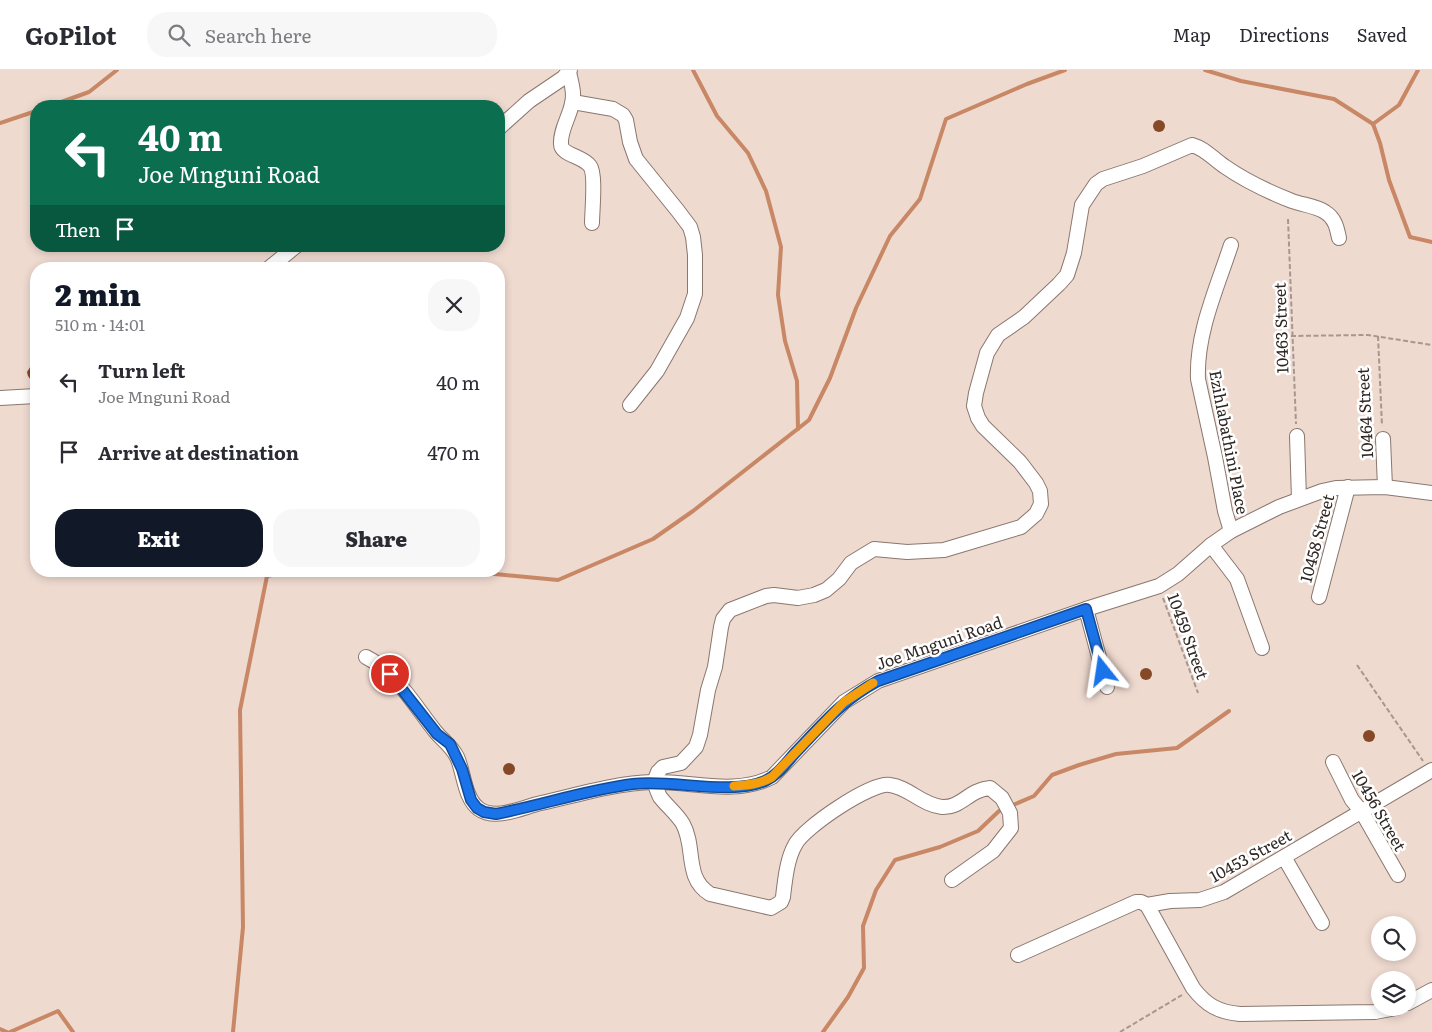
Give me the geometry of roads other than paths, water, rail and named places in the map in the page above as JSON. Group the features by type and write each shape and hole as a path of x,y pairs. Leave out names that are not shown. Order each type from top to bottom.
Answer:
{"street":[{"path":"570,71 573,102 561,145 565,152 585,160 592,170 592,223"},
{"path":"505,123 529,101 553,86 570,71"},
{"path":"573,102 613,109 623,115 636,159 690,227 693,237 695,294 687,318 657,371 630,405"},
{"path":"952,880 993,851 1011,828 1010,813 1002,798 990,788 980,789 954,807 941,807 923,802 889,784 871,789 830,812 799,838 791,853 781,902 772,908 710,894 703,889 692,872 687,833 660,796 654,782 658,772 663,767 681,763 696,747 715,667 723,619 730,610 766,596 798,598 814,595 826,590 839,579 851,563 874,549 907,552 944,550 1020,528 1036,514 1040,504 1040,491 1020,462 982,426 974,406 976,393 987,353 998,335 1024,317 1067,275 1074,253 1082,205 1096,184 1103,179 1143,166 1192,145 1206,150 1224,166 1247,180 1291,201 1318,208 1327,213 1337,228 1339,238"},
{"name":"Ezihlabathini Place","path":"1231,245 1201,336 1197,366 1225,511 1231,531"},
{"path":"277,262 289,252"},
{"path":"0,398 30,396"},
{"path":"1297,436 1299,499"},
{"name":"10464 Street","path":"1383,439 1384,487"},
{"name":"Joe Mnguni Road","path":"366,657 378,663 390,674 437,734 450,744 462,769 471,800 477,808 484,812 496,814 606,788 634,784 654,782 731,786 750,785 763,782 779,772 844,702 866,687 878,681 1086,609 1159,586 1178,574 1231,531 1299,499 1322,491 1348,488 1384,487 1432,492"},
{"name":"10458 Street","path":"1319,596 1348,488"},
{"path":"1211,546 1237,579 1262,648"},
{"path":"1086,609 1107,687"},
{"name":"10456 Street","path":"1333,762 1352,800 1362,812 1398,875"},
{"name":"10453 Street","path":"1018,955 1136,902 1142,902 1147,905 1170,901 1200,900 1224,892 1431,771"},
{"path":"1284,857 1322,923"},
{"path":"1147,905 1193,988 1210,1006 1228,1013 1371,1012"},
{"path":"1416,999 1432,990"}],"waterway":[{"path":"67,100 89,92 117,70"},
{"path":"693,70 717,116 748,153 766,191 781,247 778,295 785,341 797,381 798,429"},
{"path":"505,575 558,580 653,539 693,511 809,420 830,378 856,308 890,236 920,199 946,119 1027,84 1065,70"},
{"path":"1205,70 1241,81 1334,99 1373,124 1380,143 1389,180 1410,237 1432,242"},
{"path":"1373,124 1399,105 1418,70"},
{"path":"0,123 30,113"},
{"path":"233,1032 243,927 240,710 267,577"},
{"path":"823,1032 848,997 864,968 863,926 876,890 895,860 940,847 978,831 999,811 1034,796 1052,775 1116,754 1177,748 1229,711"},
{"path":"10,1032 58,1011 73,1032"},
{"path":"0,1029 7,1032"}]}
